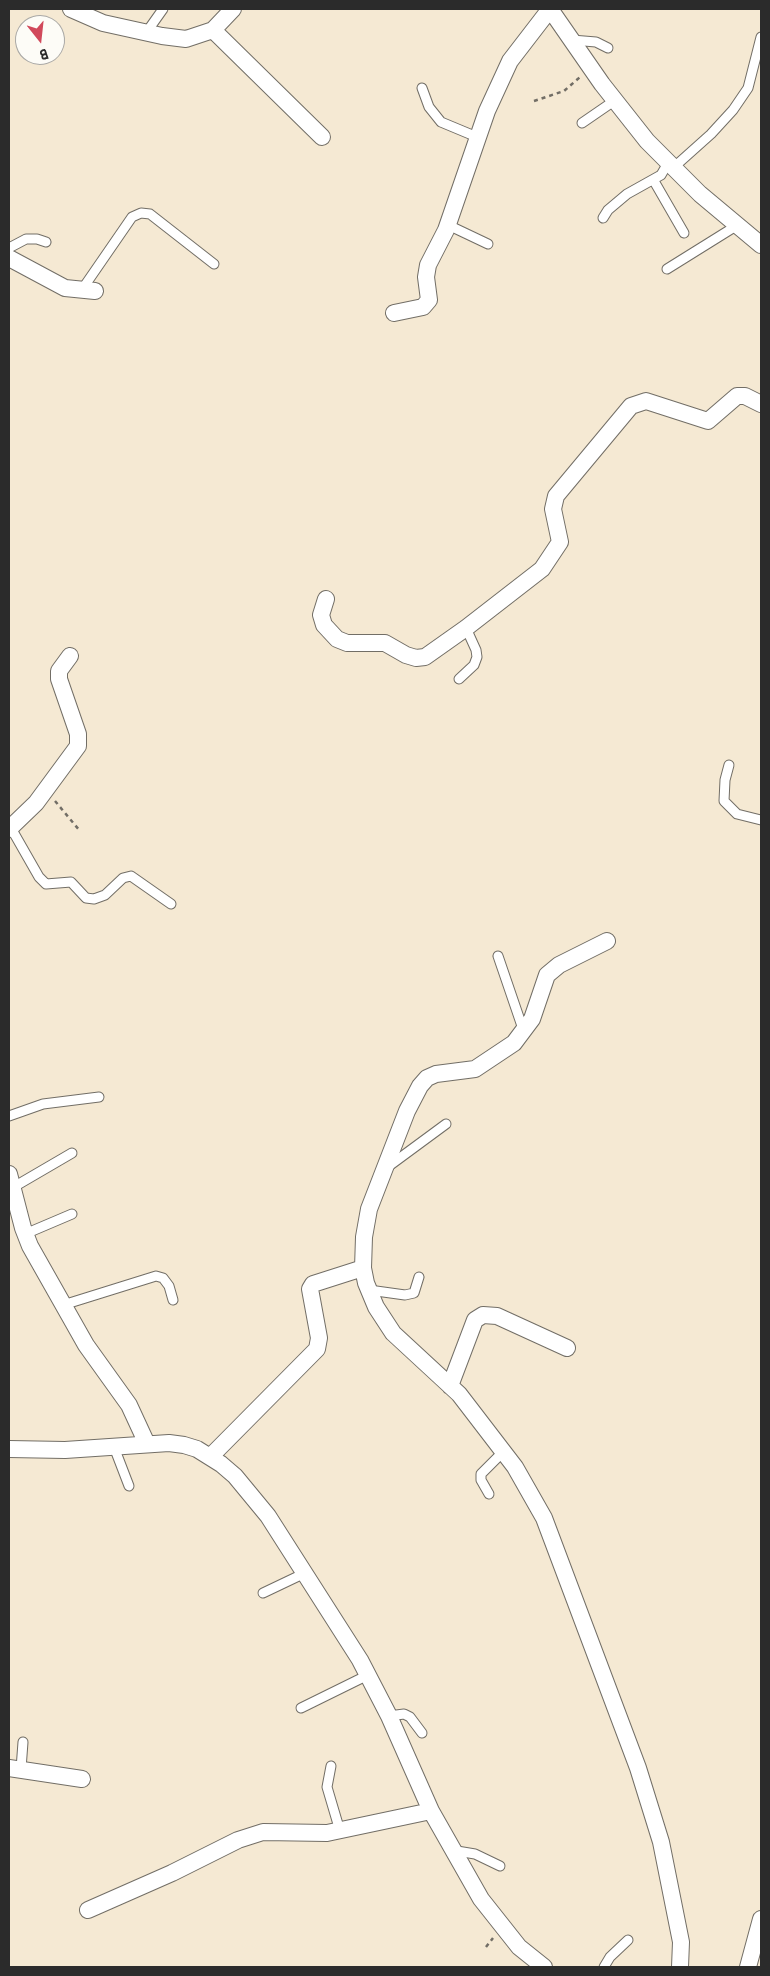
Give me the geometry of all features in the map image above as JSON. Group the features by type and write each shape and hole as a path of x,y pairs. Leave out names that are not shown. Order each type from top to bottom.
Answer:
{"street":[{"path":"71,9 103,23 146,33 186,38 212,30 232,9"},
{"path":"394,314 423,307 429,300 426,277 428,265 448,225 477,137 500,79 510,61 550,9 614,101 671,165 736,226 761,245"},
{"path":"212,30 322,137"},
{"path":"9,258 52,282 88,291"},
{"path":"326,599 321,616 324,625 337,640 347,643 385,643 416,658 432,653 542,568 554,554 560,542 553,509 556,496 631,406 641,401 656,402 708,420 737,396 745,396 761,404"},
{"path":"10,828 46,790 78,746 78,734 59,679 59,671 70,656"},
{"path":"607,941 559,965 546,975 532,1019 514,1043 475,1069 436,1074 427,1078 414,1097 369,1208 364,1237 363,1268 376,1307 393,1333 450,1386 504,1451 532,1495 554,1543 638,1768 660,1842 681,1942 680,1967"},
{"path":"10,1181 25,1234 86,1345 129,1405 147,1444"},
{"path":"210,1457 317,1349 319,1338 310,1289 313,1284 363,1268"},
{"path":"450,1386 475,1320 483,1315 497,1316 566,1348"},
{"path":"9,1448 65,1450 147,1444 184,1445 210,1457 228,1470 248,1491 306,1573 368,1675 389,1716 431,1812 451,1850 481,1899 519,1946 544,1967"},
{"path":"15,1768 82,1779"},
{"path":"88,1910 172,1873 238,1840 263,1832 308,1833 340,1831 431,1812"},
{"path":"748,1967 761,1918"}],"lane":[{"path":"146,33 163,9"},
{"path":"604,218 608,210 627,194 654,181 716,128 748,88 761,36"},
{"path":"571,40 596,42 608,48"},
{"path":"422,88 429,107 441,122 477,137"},
{"path":"582,123 614,101"},
{"path":"654,181 684,233"},
{"path":"88,291 132,218 141,213 150,214 214,264"},
{"path":"448,225 488,244"},
{"path":"667,269 736,226"},
{"path":"9,248 26,239 37,239 46,242"},
{"path":"459,680 474,665 477,657 476,650 466,628"},
{"path":"728,765 724,801 737,814 761,820"},
{"path":"10,828 38,877 46,884 71,882 86,898 94,899 105,895 124,878 131,876 170,904"},
{"path":"498,956 524,1032"},
{"path":"9,1116 43,1104 99,1097"},
{"path":"384,1169 446,1124"},
{"path":"10,1181 72,1153"},
{"path":"25,1234 72,1214"},
{"path":"63,1305 156,1276 163,1278 169,1286 173,1300"},
{"path":"369,1290 405,1295 414,1293 419,1277"},
{"path":"114,1447 129,1486"},
{"path":"489,1494 480,1480 481,1474 504,1451"},
{"path":"263,1593 306,1573"},
{"path":"301,1708 368,1675"},
{"path":"389,1716 404,1714 410,1717 422,1733"},
{"path":"15,1768 23,1742"},
{"path":"331,1766 328,1787 340,1831"},
{"path":"451,1850 475,1854 500,1866"},
{"path":"604,1967 610,1957 628,1940"}],"path":[{"path":"534,101 564,91 589,67"},
{"path":"46,790 80,831"}]}
